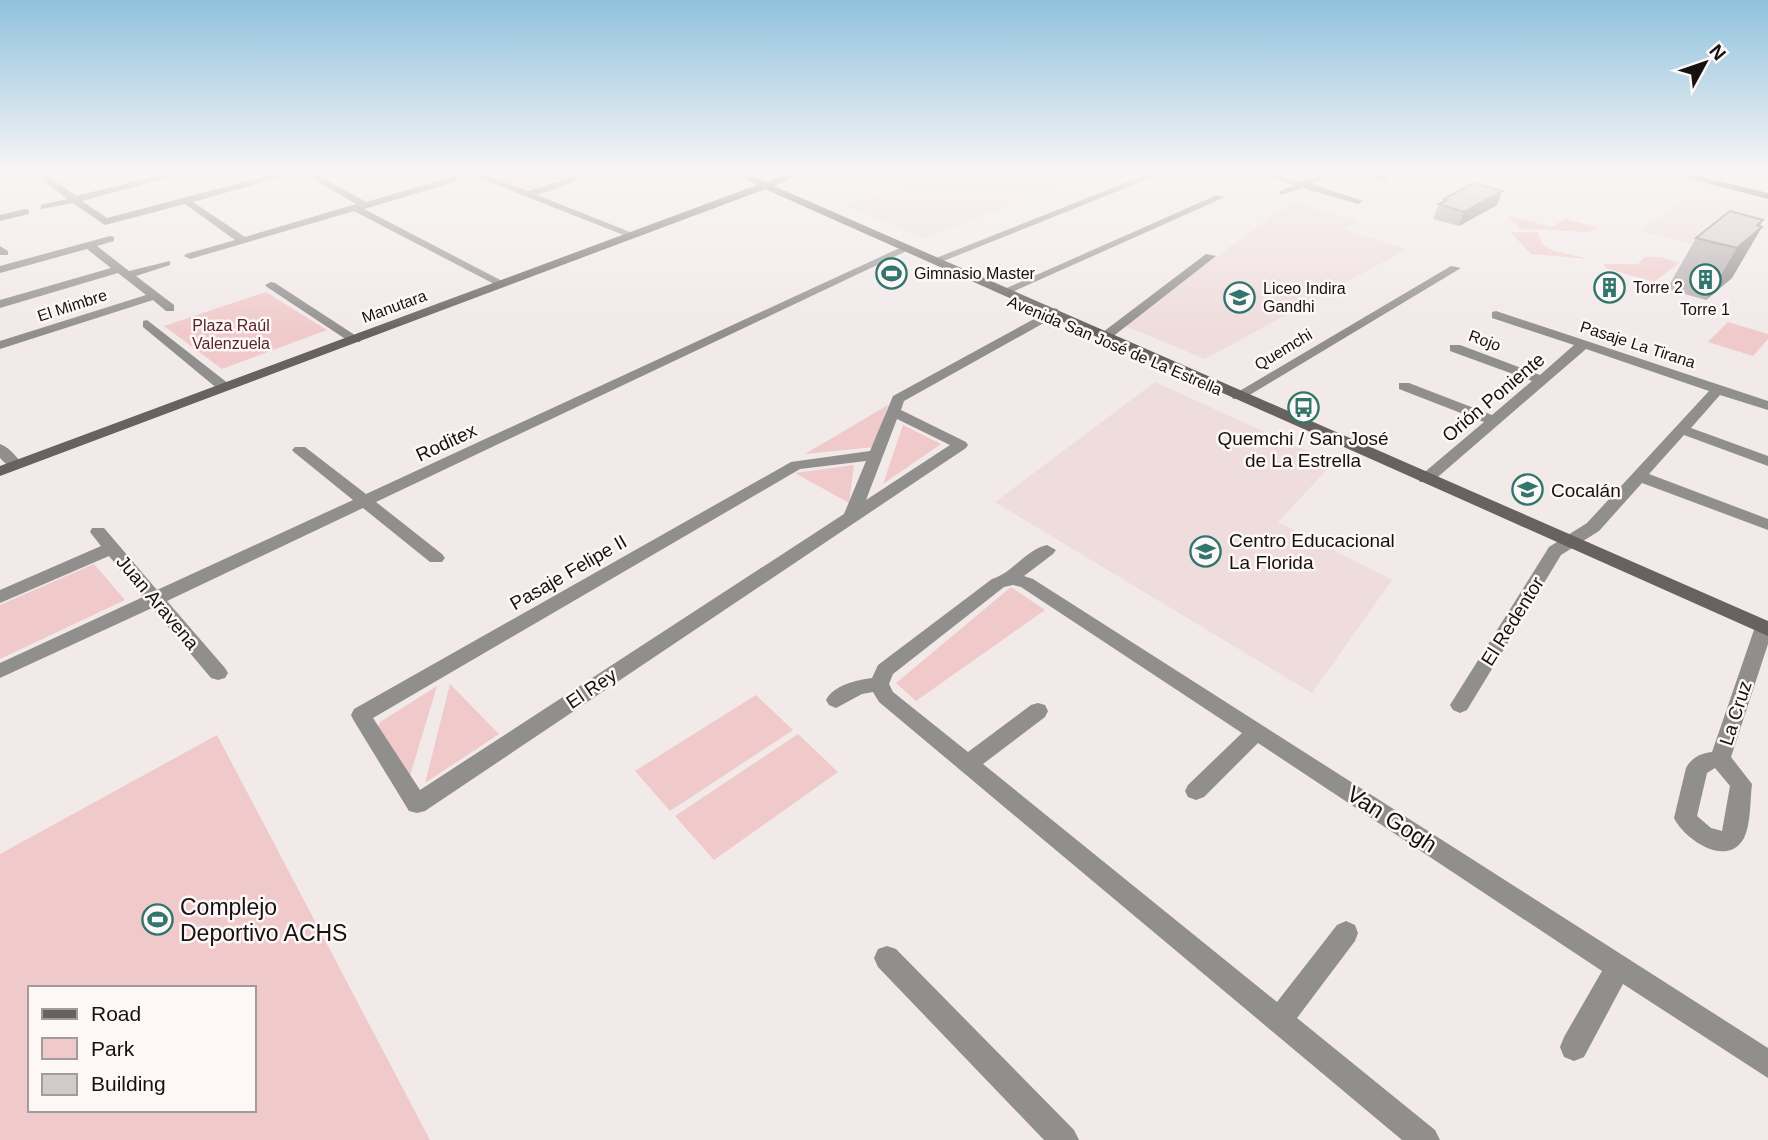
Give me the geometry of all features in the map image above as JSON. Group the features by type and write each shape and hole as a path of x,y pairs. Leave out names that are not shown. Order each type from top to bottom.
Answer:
{"main road":[{"name":"Manutara","path":"0,471 661,226"},
{"name":"Avenida San José de La Estrella","path":"850,226 1050,314 1202,386 1238,396"},
{"name":"Avenida San José de La Estrella","path":"904,250 937,260 1050,314 1107,335 1238,396 1766,628"}],"street":[{"path":"222,226 244,241"},
{"path":"190,256 294,226"},
{"path":"395,226 502,284"},
{"path":"609,226 635,236"},
{"path":"937,260 1023,226"},
{"path":"1006,291 1154,226"},
{"path":"0,270 110,239"},
{"path":"89,245 170,308"},
{"name":"Roditex","path":"0,671 904,250"},
{"path":"1107,335 1210,256"},
{"path":"0,304 166,263"},
{"name":"Quemchi","path":"1238,396 1455,268"},
{"path":"271,285 355,339"},
{"name":"El Mimbre","path":"0,345 154,296"},
{"path":"852,515 898,400 1050,314"},
{"name":"Pasaje La Tirana","path":"1496,315 1768,406"},
{"path":"147,324 224,387"},
{"name":"Orión Poniente","path":"1426,479 1584,344"},
{"name":"Rojo","path":"1455,348 1542,380"},
{"path":"1404,386 1494,421"},
{"name":"El Redentor","path":"1460,705 1555,551 1592,527 1718,389"},
{"name":"El Rey","path":"361,715 417,804 961,445 892,411"},
{"path":"1681,429 1768,461"},
{"path":"0,449 15,465"},
{"path":"300,450 436,558"},
{"name":"Pasaje Felipe II","path":"361,715 796,465 874,455"},
{"path":"1639,476 1768,525"},
{"name":"Juan Aravena","path":"98,532 218,673"},
{"path":"0,597 112,548"},
{"path":"1047,550 1020,569 1013,579 998,583 880,676 878,684 886,697 1425,1140"},
{"name":"Van Gogh","path":"1013,579 1027,583 1768,1064"},
{"name":"La Cruz","path":"1720,759 1766,628"},
{"path":"836,700 857,687 878,684"},
{"path":"968,764 1038,711"},
{"path":"1196,791 1256,732"},
{"path":"1279,1020 1346,933"},
{"path":"887,958 1064,1140"},
{"path":"1574,1046 1618,967"}],"shaded area":[{"path":"895,226 955,226 923,238"},
{"name":"Liceo Indira Gandhi","path":"1258,226 1348,226 1343,229 1407,249 1205,359 1123,325"},
{"path":"1647,226 1756,226 1727,254 1640,231"},
{"name":"Centro Educacional La Florida","path":"1155,382 1333,463 1278,522 1392,580 1312,693 995,502"}],"green space":[{"path":"1518,226 1597,228 1590,232 1521,229"},
{"path":"1510,232 1538,232 1542,244 1551,250 1589,259 1531,254"},
{"path":"1645,257 1661,257 1679,263 1654,282 1608,269 1603,264 1638,264"},
{"name":"Plaza Raúl Valenzuela","path":"266,292 327,330 222,369 164,326"},
{"path":"1728,322 1768,334 1768,339 1753,356 1708,342"},
{"path":"888,405 874,447 805,454"},
{"path":"903,425 941,444 883,484"},
{"path":"854,465 849,503 795,473"},
{"path":"94,564 125,600 0,659 0,605"},
{"path":"1011,587 1045,610 916,701 896,683"},
{"path":"450,684 499,734 425,783"},
{"path":"437,686 409,779 378,728 380,722"},
{"path":"756,695 793,730 670,811 635,771"},
{"path":"798,734 838,772 714,860 675,816"},
{"name":"Complejo Deportivo ACHS","path":"217,735 430,1140 0,1140 0,854"}],"building":[{"path":"1711,226 1762,227 1737,248 1696,238"}],"place":[{"name":"Gimnasio Master","path":"891,273"},
{"name":"Torre 1","path":"1705,280"},
{"name":"Torre 2","path":"1610,287"},
{"name":"Liceo Indira Gandhi","path":"1240,297"},
{"name":"Quemchi / San José de La Estrella","path":"1303,407"},
{"name":"Cocalán","path":"1528,490"},
{"name":"Centro Educacional La Florida","path":"1206,551"},
{"name":"Complejo Deportivo ACHS","path":"157,920"}]}
